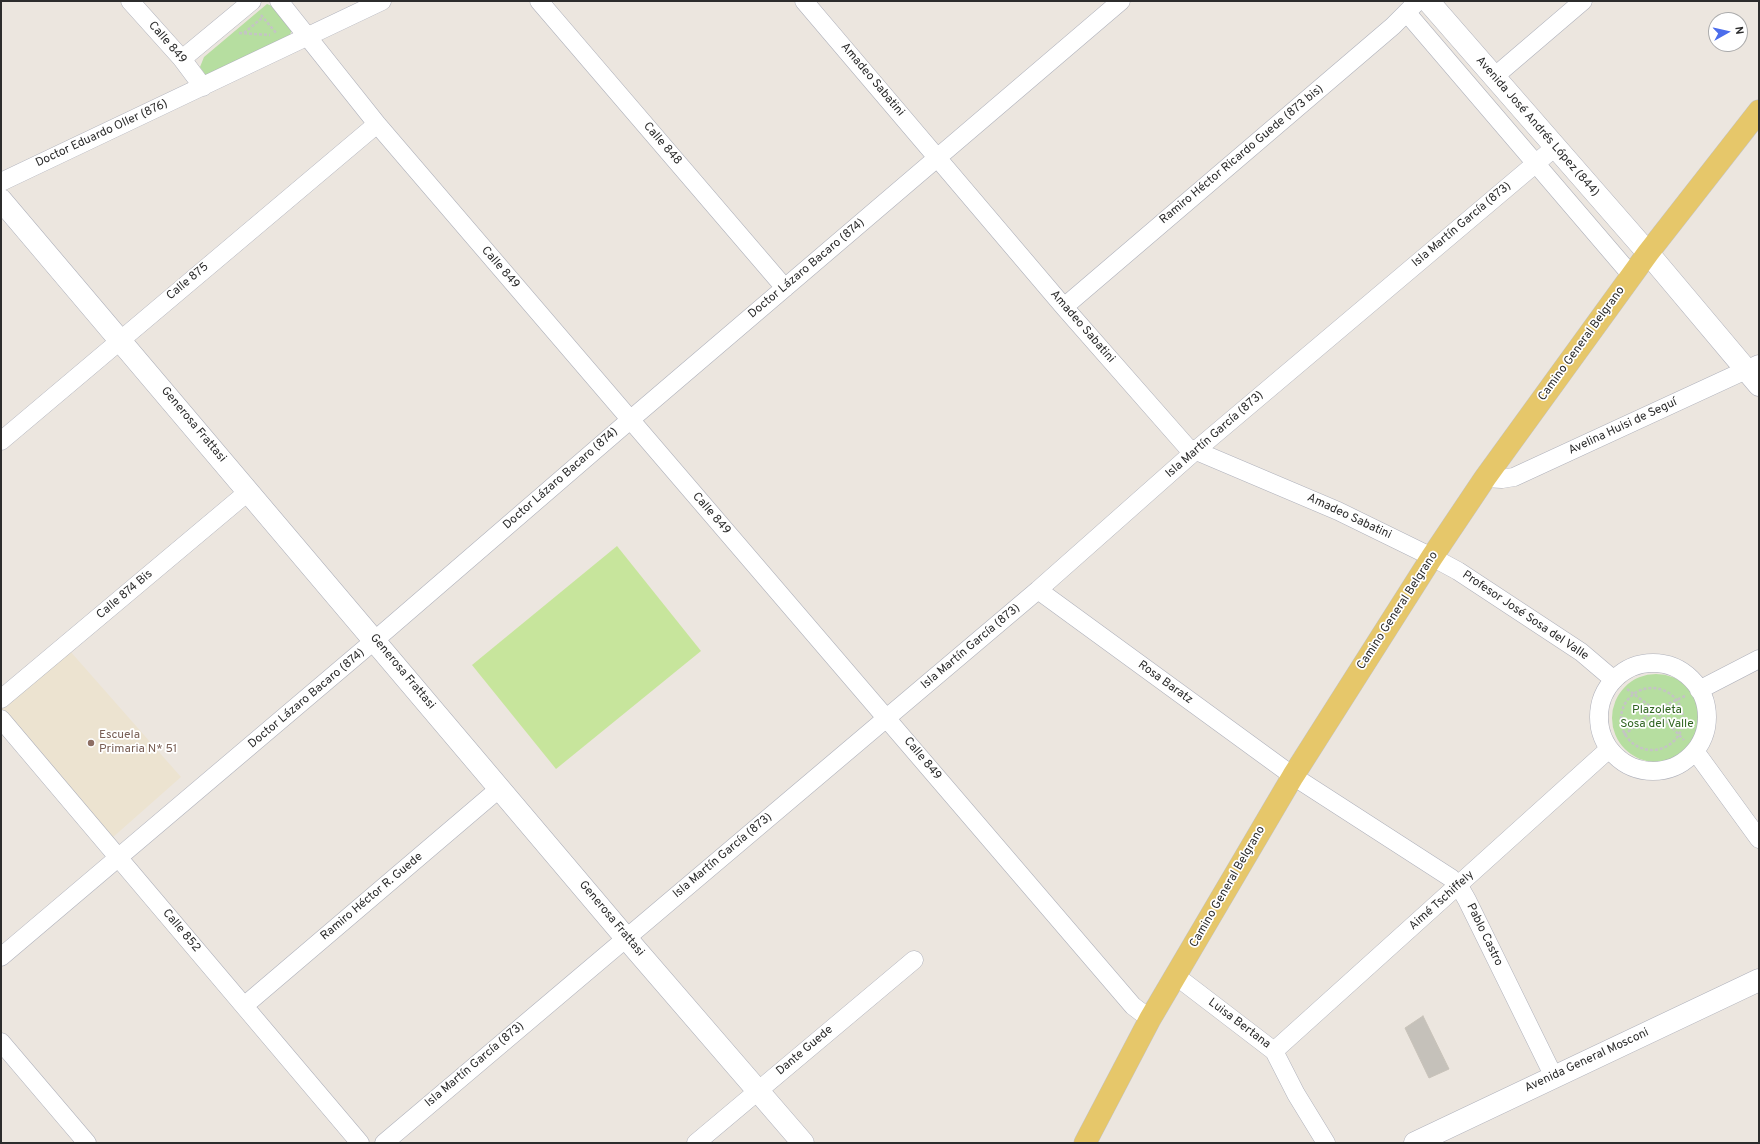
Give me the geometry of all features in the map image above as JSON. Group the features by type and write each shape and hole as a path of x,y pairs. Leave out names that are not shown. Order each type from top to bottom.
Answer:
{"main road":[{"name":"Avenida José Andrés López (844)","path":"1428,1 1554,148 1755,373"},
{"name":"Camino General Belgrano","path":"1085,1143 1150,1019 1293,776 1432,557 1485,478 1648,253 1759,110"},
{"name":"Generosa Frattasi","path":"1,200 626,938 803,1143"},
{"name":"Avenida General Mosconi","path":"1415,1143 1759,980"}],"street":[{"name":"Calle 849","path":"130,1 182,59 203,87"},
{"name":"Calle 849","path":"280,1 377,124 1133,1006 1150,1019"},
{"path":"203,87 382,1"},
{"name":"Calle 848","path":"539,1 784,288"},
{"name":"Amadeo Sabatini","path":"804,1 1064,307 1178,438 1195,451 1217,458 1331,508 1432,557"},
{"path":"1494,77 1583,1"},
{"path":"182,59 251,2"},
{"name":"Doctor Lázaro Bacaro (874)","path":"1,957 375,640 784,288 938,158 1110,4"},
{"path":"1412,7 1536,164 1632,276"},
{"name":"Ramiro Héctor Ricardo Guede (873 bis)","path":"1064,307 1393,26 1412,7"},
{"name":"Doctor Eduardo Oller (876)","path":"1,182 203,87"},
{"name":"Calle 875","path":"1,441 120,339 377,124"},
{"name":"Isla Martín García (873)","path":"384,1143 1038,590 1195,451 1554,148"},
{"name":"Avelina Huisi de Seguí","path":"1485,478 1502,479 1514,477 1755,373"},
{"name":"Calle 874 Bis","path":"1,699 249,492"},
{"name":"Profesor José Sosa del Valle","path":"1432,557 1458,571 1581,652 1614,680"},
{"name":"Rosa Baratz","path":"1038,590 1293,776"},
{"path":"1699,690 1759,659"},
{"path":"1659,663 1675,668 1689,677 1699,690 1705,702 1707,715 1706,728 1702,740 1695,751 1682,762 1668,769 1651,772 1635,768 1620,761 1609,749 1601,732 1599,713 1603,695 1614,680 1632,667 1642,664 1659,663"},
{"name":"Calle 852","path":"1,720 360,1143"},
{"name":"Aimé Tschiffely","path":"1274,1051 1459,886 1609,749"},
{"path":"1695,751 1759,839"},
{"name":"Pablo Castro","path":"1293,776 1443,873 1459,886 1554,1077"},
{"name":"Ramiro Héctor R. Guede","path":"244,1006 500,788"},
{"name":"Dante Guede","path":"696,1143 914,960"},
{"name":"Luisa Bertana","path":"1176,976 1274,1051 1296,1094 1326,1143"},
{"path":"1,1042 87,1143"}],"path":[{"path":"215,32 278,36 251,2"},
{"path":"244,34 262,17"},
{"path":"1614,680 1655,710 1695,751"},
{"path":"1647,688 1658,688 1667,691 1677,700 1683,715 1683,726 1679,735 1672,743 1662,749 1652,750 1632,744 1625,735 1621,725 1621,715 1624,705 1633,694 1647,688"},
{"path":"1609,749 1655,710 1699,690"}],"shaded area":[{"name":"Escuela Primaria N* 51","path":"70,651 181,777 112,838 1,709"}],"green space":[{"path":"267,4 272,6 292,29 290,35 207,77 200,67 204,57"},
{"path":"617,546 701,651 556,769 472,665"},
{"name":"Plazoleta Sosa del Valle","path":"1656,674 1673,678 1687,687 1696,701 1700,718 1696,735 1687,749 1673,758 1656,762 1639,758 1625,749 1616,735 1612,718 1616,701 1625,687 1639,678"}],"building":[{"path":"1423,1016 1449,1069 1429,1078 1405,1028"}],"place":[{"name":"Escuela Primaria N* 51","path":"91,743"}]}
